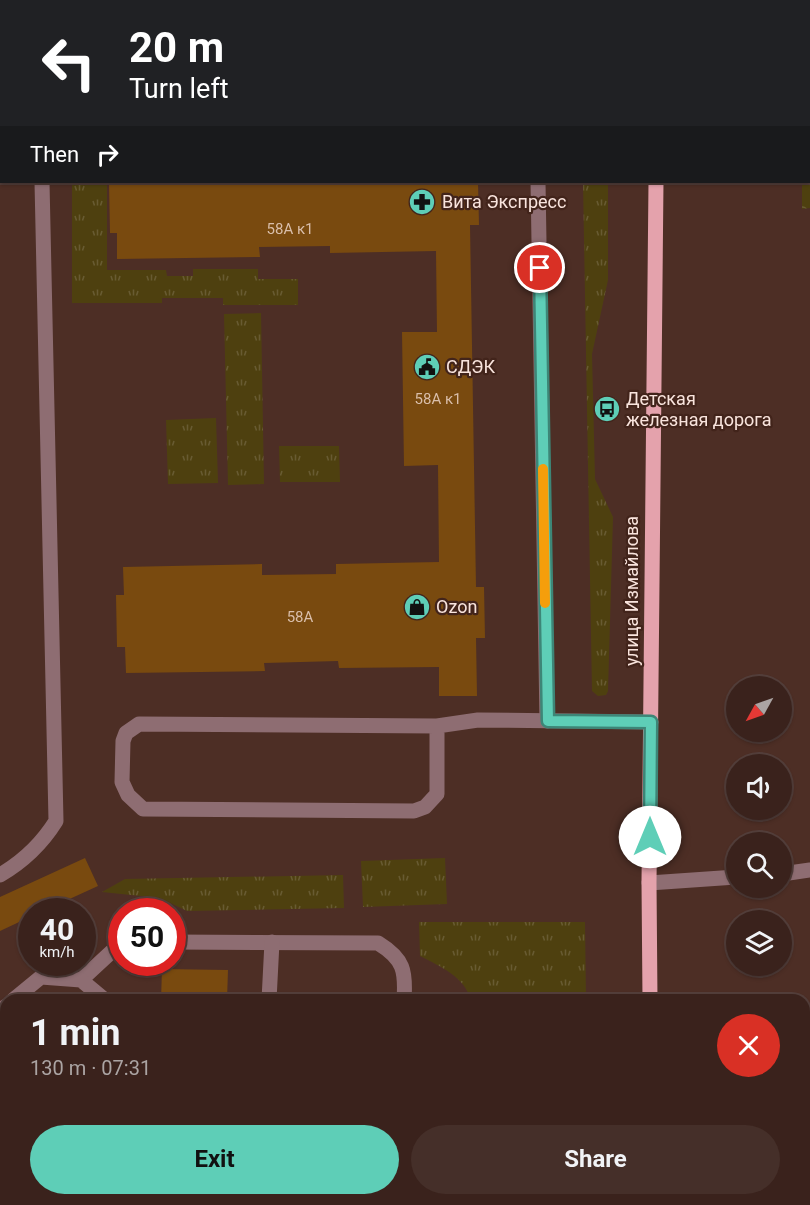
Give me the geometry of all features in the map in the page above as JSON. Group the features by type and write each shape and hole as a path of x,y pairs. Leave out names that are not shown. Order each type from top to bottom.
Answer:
{"main road":[{"name":"улица Измайлова","path":"650,994 656,183"}],"street":[{"path":"0,875 31,853 56,821 42,183"},
{"path":"538,183 548,721"},
{"path":"437,726 437,794 425,807 414,811 143,809 128,795 122,782 123,741 126,733 139,724 437,726 478,720 651,722"},
{"path":"792,873 810,870"},
{"path":"649,883 726,878"},
{"path":"186,942 378,943 397,957 404,969 404,994"},
{"path":"269,994 272,942"},
{"path":"81,980 108,955"},
{"path":"20,994 41,977 81,980 98,994"}],"green space":[{"path":"72,183 107,183 107,270 166,270 167,276 193,276 193,269 258,269 258,279 298,279 298,305 223,305 223,298 162,298 162,303 72,303"},
{"path":"583,183 608,183 608,280 592,354 595,479 613,517 608,691 606,695 598,696 592,691"},
{"path":"802,183 810,183 810,208 802,209"},
{"path":"261,313 264,484 228,485 224,314"},
{"path":"216,418 218,483 168,484 166,420"},
{"path":"279,446 339,446 340,482 280,482"},
{"path":"445,858 447,904 363,907 361,861"},
{"path":"343,875 344,908 187,911 186,898 160,898 102,892 125,879"},
{"path":"419,922 585,922 586,994 469,994 457,978 444,968 420,956"}],"building":[{"path":"109,183 478,183 479,225 470,225 476,587 484,587 485,638 476,638 477,696 439,696 439,667 339,668 338,661 264,663 265,671 126,673 125,647 117,647 116,595 124,595 123,567 262,564 262,575 336,574 336,564 439,562 438,465 404,466 402,332 437,332 436,251 330,253 330,246 259,247 260,257 117,259 117,233 110,233"},
{"path":"85,858 98,886 72,898 18,898 18,923 0,931 0,897"},
{"path":"186,969 228,970 227,994 161,994 162,976 186,976"}],"slow traffic":[{"path":"543,469 545,603"}],"place":[{"name":"Вита Экспресс","path":"422,202"},
{"name":"СДЭК","path":"427,367"},
{"name":"Детская железная дорога","path":"607,409"},
{"name":"Ozon","path":"417,607"}],"route":[{"path":"540,268 548,721 651,722 650,837"}]}
